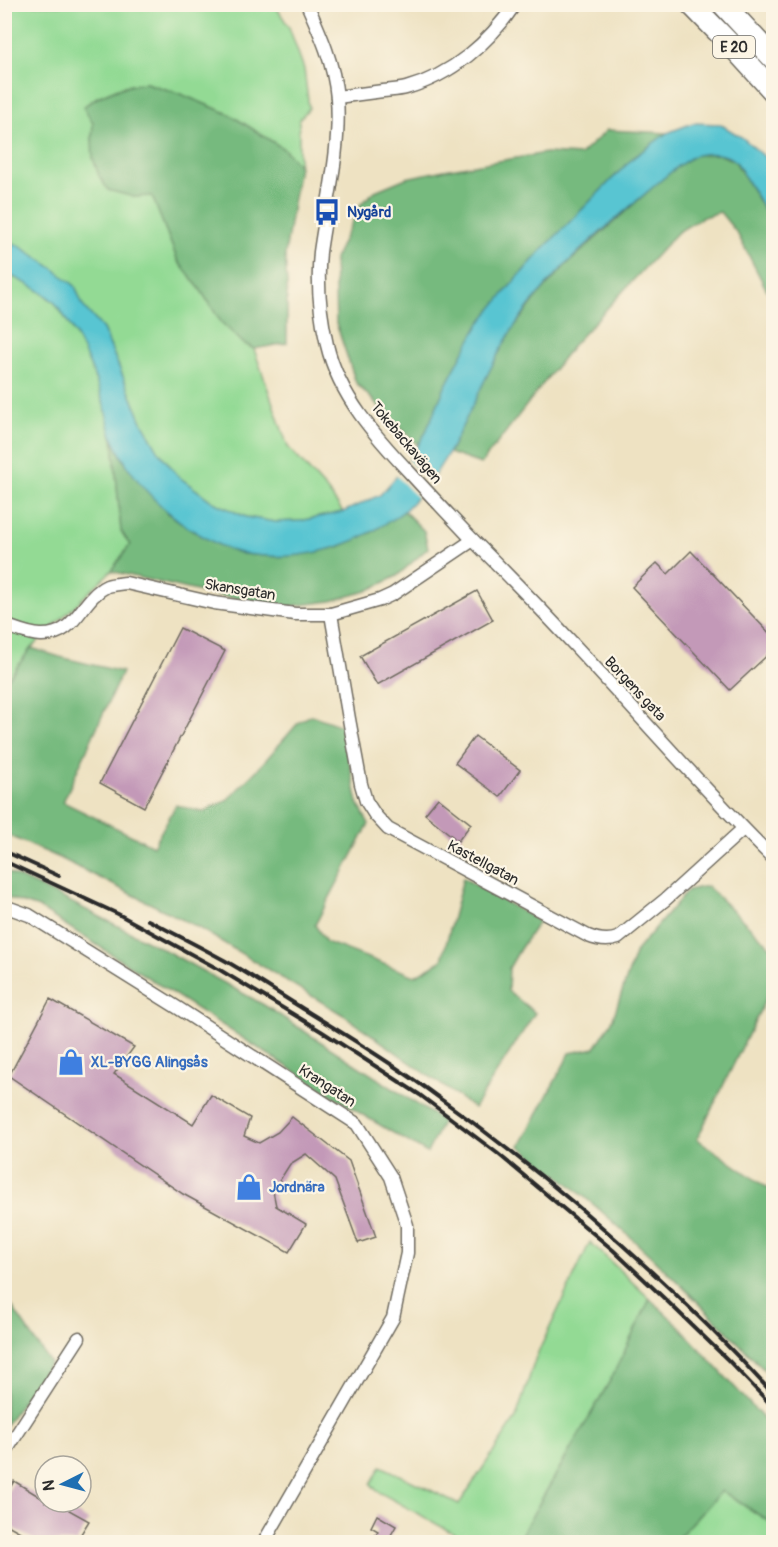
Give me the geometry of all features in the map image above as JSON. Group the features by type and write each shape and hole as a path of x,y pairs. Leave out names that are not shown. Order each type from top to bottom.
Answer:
{"highway":[{"name":"E 20","path":"692,4 774,92"},
{"name":"E 20","path":"723,4 774,59"}],"street":[{"name":"Tokebackavägen","path":"308,4 326,46 337,97 337,137 320,254 321,316 328,349 340,381 362,417 383,444 473,540"},
{"path":"337,97 405,88 432,78 460,63 487,40 504,22 515,4"},
{"name":"Skansgatan","path":"4,625 39,635 60,632 72,624 100,591 114,584 126,583 214,603 295,614 331,614 393,594 473,540"},
{"name":"Borgens gata","path":"473,540 578,649 743,829 774,859"},
{"name":"Kastellgatan","path":"331,614 356,763 366,801 375,815 388,829 588,936 600,940 618,939 743,829"},
{"name":"Krangatan","path":"4,906 29,915 357,1124 391,1178 407,1225 407,1253 393,1318 264,1542"},
{"path":"4,1454 80,1338"}],"green space":[{"path":"4,5 275,5 289,27 304,69 309,108 299,120 299,166 284,149 229,114 178,93 146,83 123,86 97,97 83,107 93,123 92,140 134,197 152,195 178,261 243,343 254,349 288,447 327,490 343,512 300,521 275,522 246,517 213,502 179,477 159,452 142,422 103,329 82,306 75,286 18,245 5,241"},
{"path":"146,83 178,93 229,114 284,149 299,166 285,255 287,343 254,349 243,343 221,322 200,289 178,261 152,196 134,197 108,190 99,176 93,158 93,123 83,107 113,90"},
{"path":"607,130 667,133 633,158 541,251 511,285 481,323 463,353 418,445 356,383 336,323 334,259 361,204 375,191 406,178 546,153 580,155"},
{"path":"718,154 735,161 773,225 773,302 737,233 720,212 703,217 678,232 573,345 481,464 449,453 511,331 537,297 565,266 665,176 694,155"},
{"path":"5,273 28,283 55,303 71,326 88,358 113,440 121,531 130,545 111,571 31,648 5,683"},
{"path":"113,440 127,466 169,514 195,532 243,554 281,557 338,547 372,532 404,511 424,531 428,548 397,576 367,591 331,601 285,607 205,593 111,571 130,545 121,531"},
{"path":"31,648 122,672 63,802 153,846 176,805 203,812 226,801 299,722 311,715 342,726 358,803 369,824 315,925 326,942 415,976 442,960 463,878 539,921 509,968 508,991 535,1013 474,1108 345,1016 199,928 60,858 5,834 5,683"},
{"path":"5,871 161,948 264,1005 443,1121 427,1153 363,1115 39,908 5,897"},
{"path":"707,886 773,949 773,984 697,1139 773,1192 773,1379 626,1233 520,1146 570,1053 595,1048 612,1021 636,951 688,890"},
{"path":"590,1242 650,1299 610,1381 517,1542 469,1542 377,1491 371,1484 381,1466 459,1504 516,1418 536,1357"},
{"path":"5,1296 50,1363 5,1426"},
{"path":"650,1299 677,1324 773,1429 773,1524 722,1491 674,1542 517,1542 610,1381"},
{"path":"722,1491 773,1524 773,1542 674,1542"}],"water":[{"path":"693,123 720,124 743,138 766,158 773,169 773,225 739,166 731,158 711,153 701,154 678,166 573,257 525,312 498,354 452,447 424,490 406,509 372,532 320,552 283,556 239,553 201,536 166,510 146,490 121,456 87,358 59,309 42,293 5,273 4,242 18,245 75,286 83,306 103,329 142,422 159,452 179,477 213,502 246,517 275,522 300,521 343,512 380,495 404,468 425,434 445,387 480,323 541,251 633,158 667,133"}],"pier":[{"path":"407,458 432,485 419,500 395,474"}],"building":[{"path":"691,551 774,638 774,649 730,690 632,587 657,563 668,574"},
{"path":"477,591 493,620 377,685 360,656"},
{"path":"180,628 225,651 144,807 100,783"},
{"path":"475,736 520,770 500,797 455,763"},
{"path":"438,798 471,824 458,841 425,814"},
{"path":"50,999 134,1047 114,1074 193,1124 211,1095 250,1118 244,1136 259,1143 278,1132 292,1117 349,1161 376,1237 358,1243 335,1180 306,1154 290,1164 273,1191 276,1206 306,1224 289,1252 183,1194 9,1076"},
{"path":"14,1481 33,1493 33,1514 76,1514 89,1521 76,1542 38,1542 4,1523 4,1498"},
{"path":"377,1515 396,1526 387,1542 371,1542 378,1531 371,1527"}],"railway":[{"path":"4,851 59,876"},
{"path":"4,861 118,914 220,970 321,1031 420,1095 497,1153 613,1250 729,1361 774,1408"},
{"path":"148,920 233,965 379,1056 474,1123 608,1233 693,1312 774,1395"}],"place":[{"name":"Nygård","path":"327,212"},
{"name":"XL-BYGG Alingsås","path":"71,1062"},
{"name":"Jordnära","path":"249,1187"}]}
